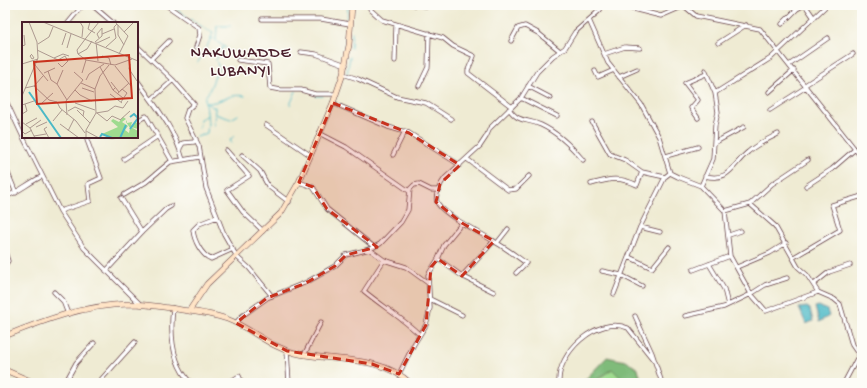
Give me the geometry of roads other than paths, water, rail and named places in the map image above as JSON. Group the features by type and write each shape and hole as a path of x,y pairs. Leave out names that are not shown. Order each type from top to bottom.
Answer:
{"street":[{"path":"69,22 83,5"},
{"path":"92,5 112,22"},
{"path":"166,5 199,28 200,35 196,47"},
{"path":"189,311 207,284 264,231 289,202 333,103 346,65 352,5"},
{"path":"368,5 379,18 396,25 430,33 443,38 453,46 474,56 468,73 510,108 516,119 543,126 575,150 583,160"},
{"path":"415,5 427,6"},
{"path":"782,24 805,5 814,18"},
{"path":"516,273 526,263 496,242 462,223 437,203 439,190 445,178 467,159 483,142 494,122 521,98 537,72 560,51 575,32 602,6 621,6 661,16 684,6 696,16 760,29 794,70 854,150 862,158"},
{"path":"714,93 779,52 825,7"},
{"path":"262,19 321,19 350,24"},
{"path":"589,20 604,54 619,77 641,104 659,136 670,173 678,178 701,186 725,211 729,235 730,256 751,294 766,311 818,292"},
{"path":"395,61 396,25"},
{"path":"718,43 746,25"},
{"path":"511,41 518,28 525,26 538,33 560,51"},
{"path":"419,86 428,67 430,33"},
{"path":"789,65 828,38"},
{"path":"151,59 169,41"},
{"path":"138,47 173,80 194,104 188,109 185,118 196,139 206,188 217,217 224,234 237,257 249,268 272,296"},
{"path":"604,54 625,47 640,48"},
{"path":"301,52 316,54 346,65"},
{"path":"770,110 853,54"},
{"path":"238,60 268,64 270,88 281,90 301,90 315,94 336,94"},
{"path":"619,77 637,69"},
{"path":"595,71 598,76 614,70"},
{"path":"769,92 794,70"},
{"path":"698,118 691,108 698,100 685,83 706,72 714,93 718,112 715,125 713,159 701,186"},
{"path":"343,74 358,79 397,97 426,103 451,119"},
{"path":"152,99 173,80"},
{"path":"138,81 165,117 180,149 183,160"},
{"path":"528,86 551,98"},
{"path":"521,98 557,116"},
{"path":"7,103 22,130"},
{"path":"333,103 388,127 404,131 448,156 460,165"},
{"path":"138,120 146,116 172,161"},
{"path":"592,122 608,152 625,160 642,172 665,177"},
{"path":"266,125 310,155"},
{"path":"714,143 744,127"},
{"path":"393,155 404,131"},
{"path":"319,133 346,147 409,192"},
{"path":"705,176 721,178 733,169 748,152 778,134"},
{"path":"124,159 158,136"},
{"path":"23,138 41,177 60,211 84,248 140,304"},
{"path":"180,149 183,143 194,142 196,139"},
{"path":"60,211 90,201 88,184 101,178 87,140"},
{"path":"666,156 698,146"},
{"path":"226,150 248,176 227,190 243,212 264,231"},
{"path":"806,186 832,169 854,150"},
{"path":"242,154 260,171 268,186 289,202"},
{"path":"142,232 123,196 146,182 172,161 200,157"},
{"path":"467,159 478,169 508,190 516,189 529,176"},
{"path":"725,211 750,204 772,184 808,160"},
{"path":"5,166 16,193"},
{"path":"591,184 606,180 621,179 637,185 642,172"},
{"path":"614,294 640,227 665,177 670,173"},
{"path":"5,197 16,193 31,181 41,177"},
{"path":"299,182 313,187 327,209 374,246"},
{"path":"236,323 242,316 272,296 307,282 335,266 346,255 380,244 401,222 408,208 409,192 411,187 416,184 431,190 439,190"},
{"path":"794,257 840,230 832,204 859,197 862,194"},
{"path":"750,204 775,226 798,266 814,284 818,292 834,299 840,304 852,345 859,354"},
{"path":"106,271 142,232 166,208 171,206"},
{"path":"217,217 199,224 194,230 200,248 204,254 211,259 233,249"},
{"path":"399,374 419,334 428,321 430,299 428,283 429,271 438,258 444,245 462,223"},
{"path":"640,227 660,232"},
{"path":"462,276 508,228"},
{"path":"729,235 741,231"},
{"path":"737,267 770,253 786,243"},
{"path":"629,257 652,268 669,247"},
{"path":"368,249 384,260 406,267 428,283"},
{"path":"5,252 8,261 5,265"},
{"path":"692,270 730,256"},
{"path":"438,258 462,276 494,292"},
{"path":"384,260 364,291 379,303 394,312 419,334"},
{"path":"709,264 724,289 728,305"},
{"path":"814,284 829,272 850,265"},
{"path":"602,271 621,275 642,286"},
{"path":"685,316 728,305 751,294 765,285 787,278"},
{"path":"54,292 62,300 68,314"},
{"path":"126,304 131,296"},
{"path":"430,299 462,315"},
{"path":"5,336 68,314 97,307 140,304 173,308 221,317 236,323 268,343 287,351 304,355 372,364 399,374 410,383"},
{"path":"173,308 173,340 176,360 184,375 191,383"},
{"path":"636,316 662,383"},
{"path":"304,355 321,322"},
{"path":"559,383 559,376 569,354 581,338 594,330 615,326 628,328 655,362"},
{"path":"98,383 136,342"},
{"path":"65,383 76,363 94,343"},
{"path":"844,383 862,349"},
{"path":"287,351 289,383"},
{"path":"5,370 35,383"},
{"path":"228,383 239,376 242,383"}],"water":[{"path":"819,306 827,310 829,316 819,322 815,307"},
{"path":"807,307 810,309 813,321 806,324 799,308"}],"waterway":[{"path":"170,5 213,33 198,62"},
{"path":"347,22 348,5"},
{"path":"347,25 347,34"},
{"path":"216,41 217,26 230,26"},
{"path":"351,48 352,32"},
{"path":"343,61 346,36"},
{"path":"212,38 226,48"},
{"path":"223,47 216,60 219,68 205,97 205,103 215,102 240,95 245,96"},
{"path":"347,73 350,57"},
{"path":"290,105 296,91"},
{"path":"316,96 323,96"},
{"path":"197,137 207,133 208,123 206,103"},
{"path":"208,104 215,107 214,126"},
{"path":"215,114 231,119 238,115"},
{"path":"199,128 200,119 207,116"},
{"path":"232,144 230,140 234,136"}],"district":[{"name":"NAKUWADDE LUBANYI","path":"241,63"}]}
